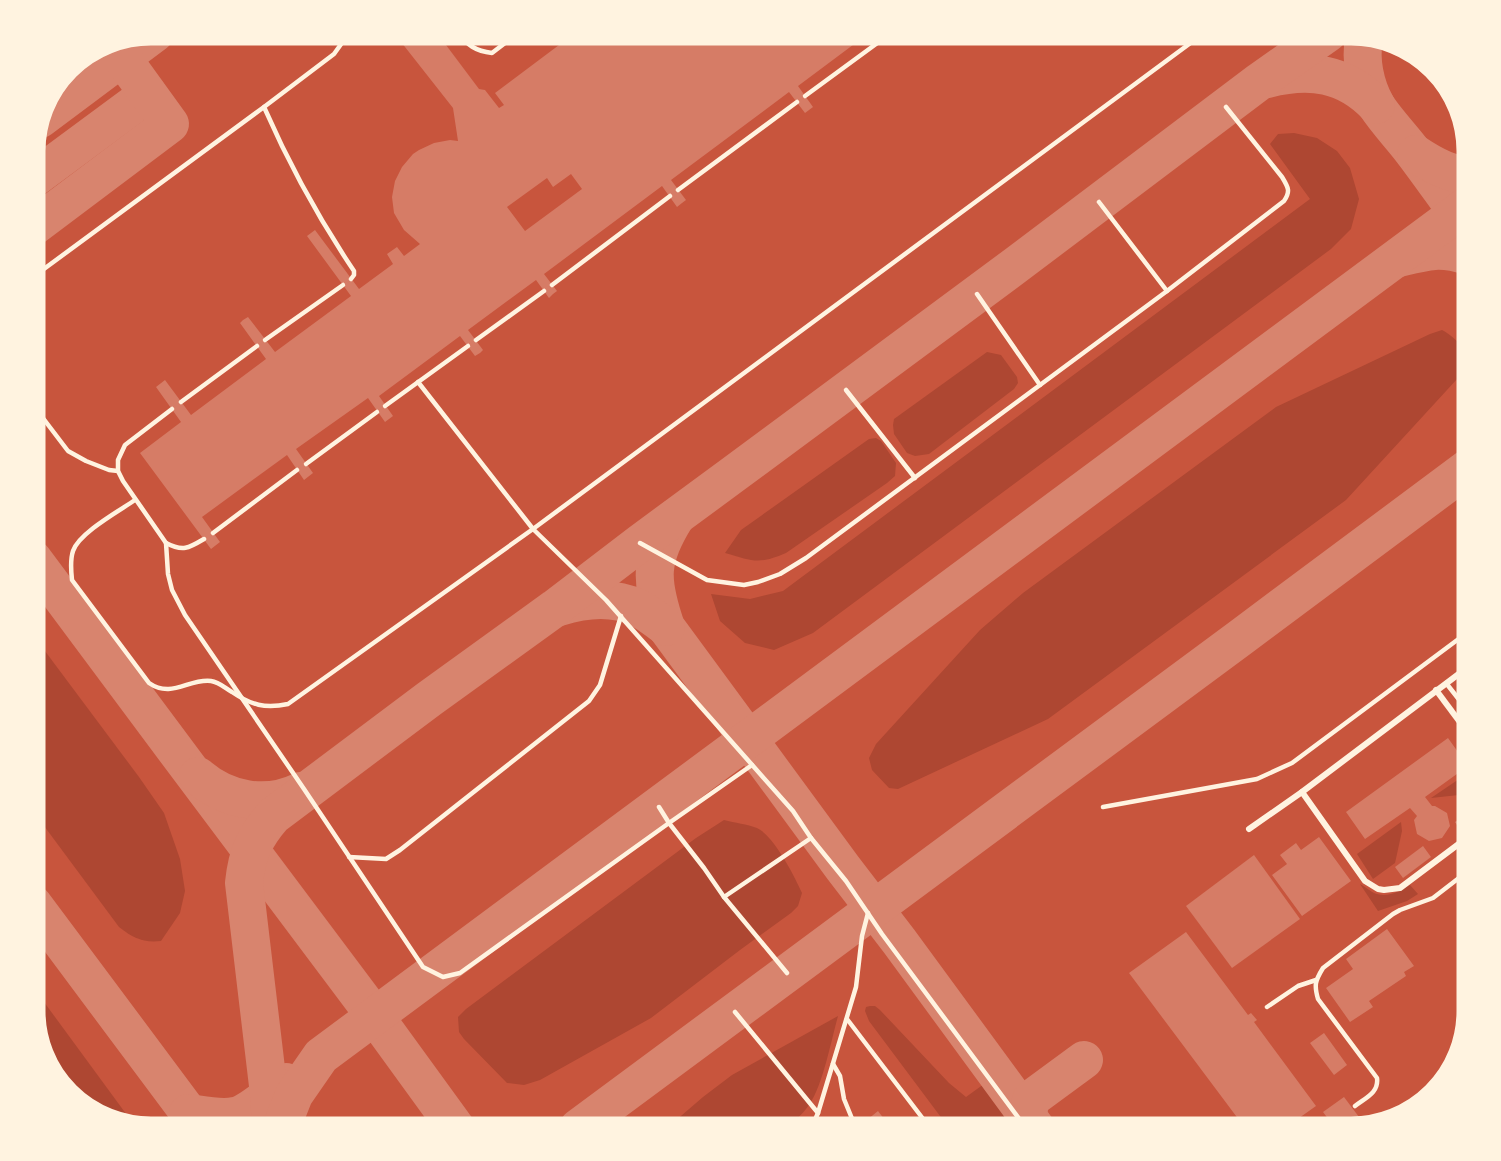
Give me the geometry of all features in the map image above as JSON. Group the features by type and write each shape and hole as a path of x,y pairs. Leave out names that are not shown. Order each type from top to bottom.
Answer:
{"street":[{"path":"1249,828 1302,792 1458,673"},
{"path":"1436,690 1458,720"},
{"path":"1302,792 1365,882 1378,890 1400,888 1458,844"}],"lane":[{"path":"44,269 264,107 334,54 341,44"},
{"path":"467,44 481,52 492,53 504,44"},
{"path":"805,96 876,44"},
{"path":"135,500 83,536 73,551 71,569 72,580 149,683 154,687 168,689 210,681 219,683 243,700 264,707 288,704 533,529 1189,44"},
{"path":"678,190 797,102"},
{"path":"264,107 297,177 354,271 351,279"},
{"path":"640,543 707,580 744,585 780,574 806,558 1167,291 1284,201 1288,194 1282,177 1226,107"},
{"path":"552,285 670,196"},
{"path":"1099,202 1167,291"},
{"path":"265,340 343,285"},
{"path":"476,340 544,291"},
{"path":"977,294 1040,385"},
{"path":"181,402 257,346"},
{"path":"386,406 468,346"},
{"path":"418,382 533,529 621,616 793,811 1019,1118"},
{"path":"846,390 915,478"},
{"path":"172,409 125,445 118,460 118,471 123,482 166,543 183,549 204,539"},
{"path":"306,464 377,412"},
{"path":"44,419 68,451 86,461 118,471"},
{"path":"213,533 297,470"},
{"path":"166,543 168,574 172,590 185,615 423,967 444,977 460,973 752,765"},
{"path":"349,857 386,859 400,850 589,701 600,685 621,616"},
{"path":"1103,807 1257,778 1292,763 1458,639"},
{"path":"1446,682 1458,698"},
{"path":"659,807 724,897 787,973"},
{"path":"724,897 811,838"},
{"path":"1355,1106 1376,1090 1377,1078 1318,999 1315,990 1316,980 1323,968 1393,914 1433,898 1458,879"},
{"path":"816,1118 856,987 862,936 868,913"},
{"path":"1267,1007 1298,986 1316,980"},
{"path":"735,1012 818,1113"},
{"path":"847,1019 922,1118"},
{"path":"833,1064 840,1076 844,1099 852,1118"}],"shaded area":[{"path":"1294,133 1317,138 1337,151 1350,168 1359,199 1351,229 1331,249 813,633 774,650 745,643 720,621 711,594 750,599 783,591 1310,199 1270,144 1278,134"},
{"path":"1442,330 1458,342 1458,378 1346,500 1048,719 898,789 889,788 872,770 869,758 876,744 980,630 1023,593 1276,407"},
{"path":"987,352 1001,355 1017,377 1018,383 1014,389 929,454 915,456 907,453 894,434 894,419"},
{"path":"876,438 881,441 896,463 895,476 887,483 786,553 769,559 756,560 725,553 741,530 869,439"},
{"path":"44,650 164,813 180,859 185,891 180,913 161,941 138,939 119,927 44,826"},
{"path":"1458,780 1458,795 1431,798"},
{"path":"724,820 757,828 777,847 802,893 798,906 651,1018 540,1080 524,1085 507,1083 464,1039 459,1032 458,1017 696,838"},
{"path":"1401,822 1402,831 1395,863 1373,879 1357,854"},
{"path":"1360,884 1381,895 1395,893 1410,885 1418,894 1407,901 1378,911"},
{"path":"44,1002 126,1114 116,1112 91,1099 75,1086 62,1070 47,1038"},
{"path":"875,1006 880,1010 949,1083 966,1097 984,1084 1010,1118 942,1118 869,1021 865,1011 866,1007"},
{"path":"838,1016 814,1096 797,1118 679,1118 732,1075"}],"building":[{"path":"403,44 445,44 479,89 485,90 499,108 504,105 495,93 560,44 854,44 798,86 813,107 805,113 789,92 671,180 686,200 677,207 662,186 544,274 557,291 549,298 536,280 468,330 483,350 480,353 475,356 460,336 379,396 393,416 385,422 368,398 296,449 313,473 304,480 287,455 202,517 220,542 211,549 140,453 181,422 156,387 165,380 191,415 266,359 240,323 243,320 248,317 275,352 351,296 307,236 315,230 359,289 393,264 387,254 397,247 404,256 420,244 404,230 394,213 392,197 395,181 402,167 419,150 434,143 458,141 453,108","holes":["571,174 582,189 525,231 507,207 547,178 553,187"]},
{"path":"1448,738 1458,752 1458,773 1425,797 1432,806 1447,813 1450,826 1442,838 1429,841 1417,834 1414,820 1417,816 1410,808 1365,839 1346,812"},
{"path":"1319,837 1351,881 1302,916 1272,875 1287,864 1280,855 1296,843 1301,850"},
{"path":"1423,846 1431,857 1403,878 1395,867"},
{"path":"1254,855 1300,919 1232,968 1186,906"},
{"path":"1387,929 1414,966 1404,972 1406,976 1369,1001 1373,1007 1350,1022 1326,988 1353,969 1346,959"},
{"path":"1186,932 1248,1015 1251,1013 1257,1020 1254,1022 1316,1106 1299,1118 1238,1118 1129,973"},
{"path":"1324,1033 1347,1065 1334,1075 1310,1043"},
{"path":"1344,1097 1359,1117 1328,1118 1323,1112"},
{"path":"878,1111 883,1118 869,1118"}],"taxiway":[{"path":"270,1118 244,883 252,847 273,816 1312,44"},
{"path":"1364,44 1364,72 1376,105 1458,213"},
{"path":"52,110 139,45"},
{"path":"44,219 170,124 116,49"},
{"path":"1267,79 1298,74 1326,76 1352,86 1376,105"},
{"path":"44,171 148,94"},
{"path":"1416,154 1434,165 1458,174"},
{"path":"285,1118 294,1095 321,1056 1458,212"},
{"path":"1399,258 1434,251 1458,254"},
{"path":"592,1118 1458,475"},
{"path":"676,517 661,546 655,570 657,596 666,627 1029,1118"},
{"path":"44,574 449,1118"},
{"path":"559,607 579,602 609,600 642,610 666,627"},
{"path":"198,776 221,791 247,799 274,799 301,791"},
{"path":"44,919 193,1118"},
{"path":"1027,1116 1031,1100 1035,1096 1084,1060"},
{"path":"188,1113 217,1117 235,1116 254,1106 286,1082"}]}
